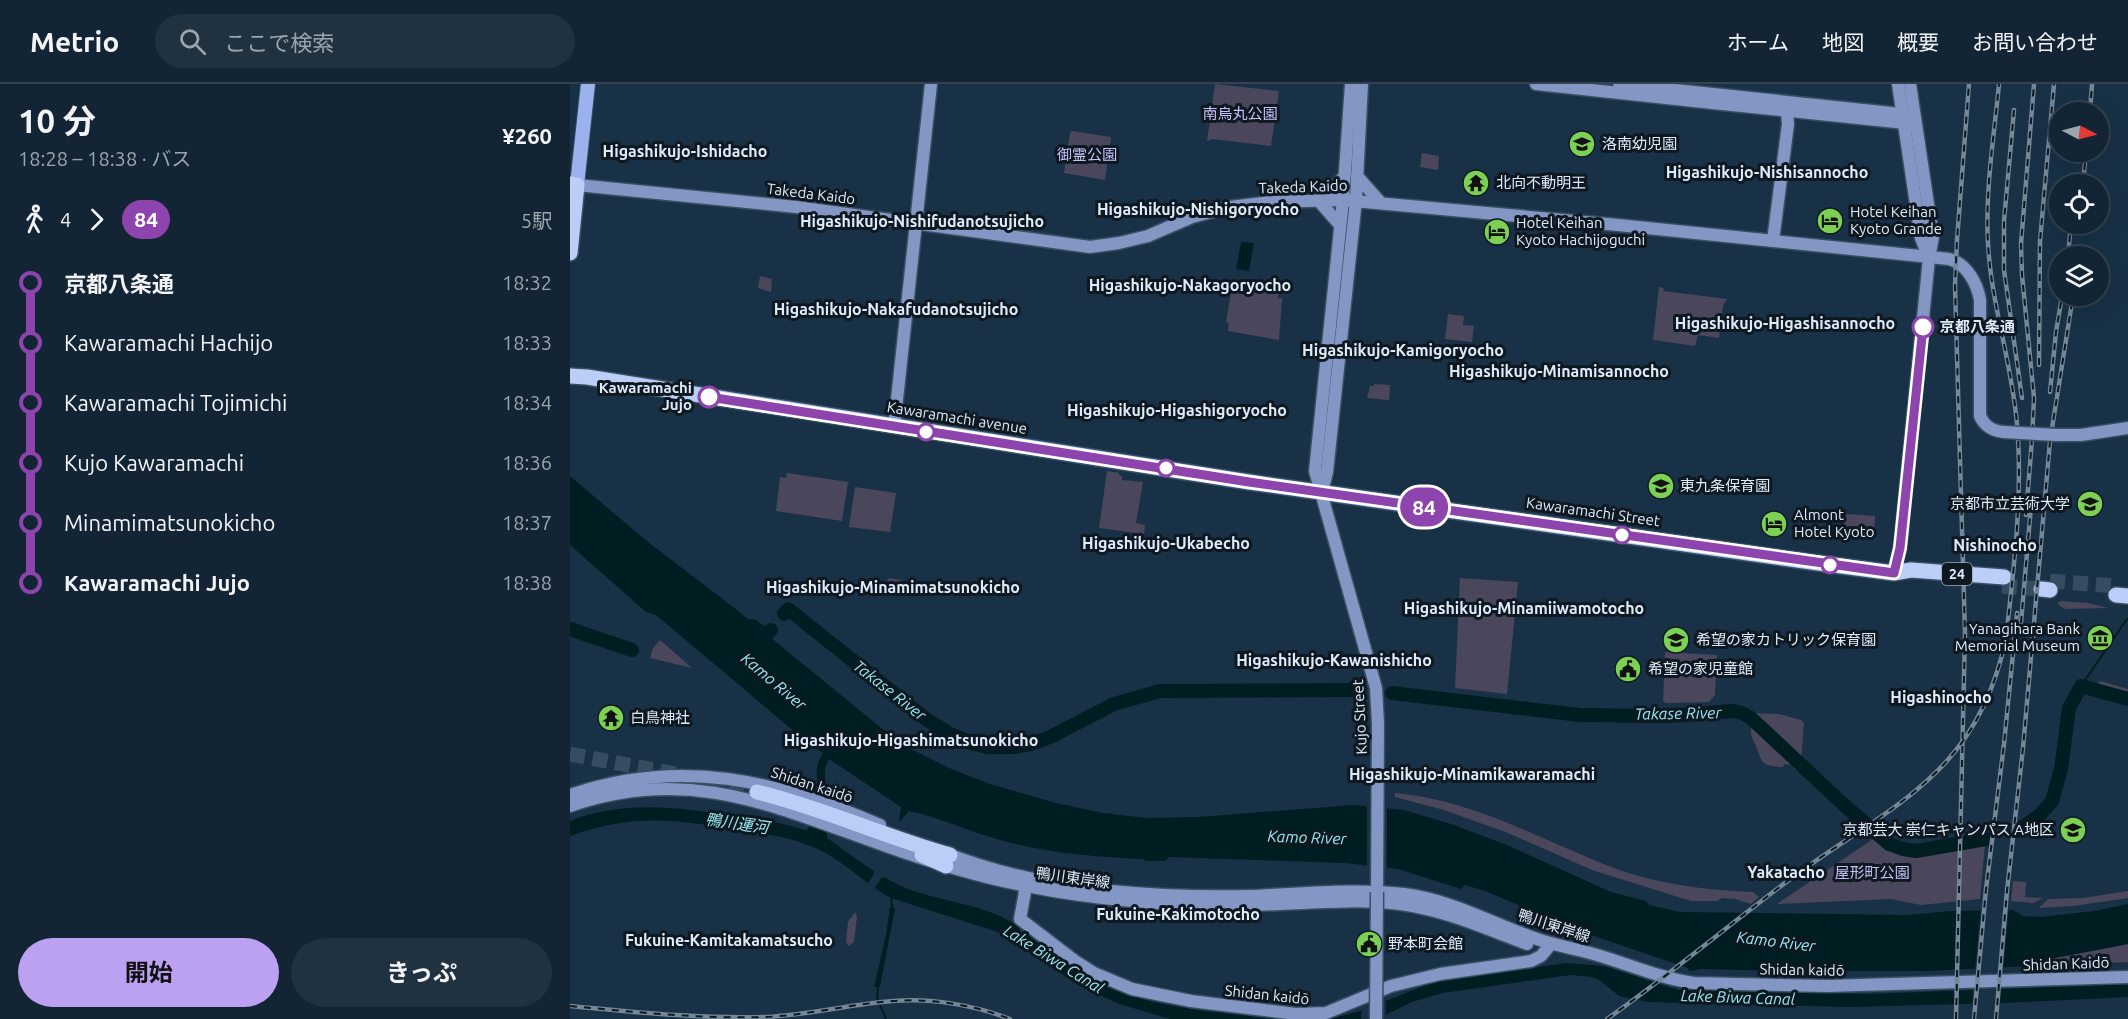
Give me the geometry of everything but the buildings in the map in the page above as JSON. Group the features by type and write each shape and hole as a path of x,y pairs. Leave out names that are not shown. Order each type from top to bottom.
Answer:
{"highway":[{"path":"570,253 574,184"},
{"name":"Kawaramachi avenue","path":"570,370 587,377"},
{"name":"Kawaramachi avenue","path":"570,376 1321,493"},
{"name":"Kawaramachi Street","path":"1321,493 1894,573 1910,579 2003,582"},
{"path":"757,792 834,816 948,860"}],"main road":[{"path":"574,184 588,84"}],"street":[{"path":"894,427 931,84"},
{"name":"Kujo Street","path":"1351,84 1340,225 1315,471 1374,677 1378,724 1376,1019"},
{"name":"Kujo Street","path":"1321,493 1327,472 1356,200 1362,84"},
{"path":"1536,84 1787,112 1902,118"},
{"path":"1620,84 1902,118 1915,124"},
{"path":"1898,84 1921,238 1929,258"},
{"path":"1894,573 1900,548 1933,237 1910,84"},
{"path":"1773,241 1788,124 1787,112"},
{"path":"1353,223 1368,208 1380,202 1357,176"},
{"path":"1340,225 1318,200 1328,194 1344,177"},
{"name":"Takeda Kaido","path":"574,184 796,207 1074,245 1098,246 1148,236 1192,217 1230,207 1318,200 1356,200 1929,258 1958,263 1969,273 1978,291 1980,300 1978,412 1986,426 1994,431 2056,435 2081,435 2128,428"},
{"name":"Shidan kaidō","path":"570,795 618,782 649,777 687,775 735,779 767,786 861,817 948,860"},
{"name":"Shidan kaidō","path":"570,806 628,791 655,788 741,797 809,817 888,847 948,860 1027,882 1020,919 1058,949 1094,973 1132,989 1154,994 1264,1011 1322,1014 1391,986 1440,974 1530,961 1536,959 1549,947"},
{"name":"鴨川東岸線","path":"1027,882 1097,897 1165,899 1235,905 1377,897 1493,926 1549,947 1602,957"},
{"name":"Shidan Kaidō","path":"1602,957 1675,979 1717,984 1837,986 2128,977"}],"green space":[{"name":"南烏丸公園","path":"1215,84 1279,91 1271,146 1213,139 1207,141"},
{"name":"御霊公園","path":"1072,131 1111,137 1105,180 1064,173"},
{"path":"1422,153 1439,156 1438,170 1420,167"},
{"path":"760,276 772,279 771,292 758,288"},
{"path":"1233,280 1279,287 1278,298 1282,298 1279,340 1228,331 1229,323 1226,322"},
{"path":"1659,287 1664,288 1663,291 1727,299 1723,306 1719,338 1698,335 1695,346 1653,340"},
{"path":"1448,314 1464,316 1463,325 1474,326 1472,342 1445,339"},
{"path":"1390,385 1389,400 1367,398 1370,386"},
{"path":"1107,471 1119,473 1122,480 1143,482 1136,523 1145,525 1144,534 1099,528"},
{"path":"787,473 848,482 842,521 776,511 780,477 786,478"},
{"path":"855,487 896,493 890,532 849,527"},
{"path":"1846,514 1875,516 1874,531 1843,528"},
{"path":"888,578 902,580 901,592 887,591"},
{"path":"1460,578 1518,582 1507,694 1455,688"},
{"path":"2061,601 2088,603 2108,608 2064,609 2057,603"},
{"path":"660,640 692,668 650,658 653,648"},
{"path":"1665,652 1717,655 1715,695 1709,702 1666,703 1663,701"},
{"path":"2100,681 2128,689 2128,703 2092,694"},
{"path":"1749,713 1779,714 1801,720 1804,723 1801,760"},
{"path":"1752,724 1801,770 1794,769 1792,765 1770,766 1763,762 1752,737"},
{"path":"1395,793 1423,797 1475,811 1638,876 1695,887 1753,892 1759,897 1751,904 1722,898 1717,901 1691,901 1592,870 1508,833 1444,810 1395,797"},
{"name":"屋形町公園","path":"1873,839 1892,851 1919,855 1985,843 1980,899 1921,905 1891,899 1777,904"},
{"path":"2013,881 2026,882 2025,897 2043,898 2033,903 2011,901"},
{"path":"2128,891 2128,898 2073,906 2039,908 2048,899 2083,898"},
{"path":"855,912 857,917 854,942 849,946 846,942 848,922"},
{"path":"2128,944 2128,962 2033,966 2034,962"}],"water":[{"path":"1241,242 1254,243 1249,271 1236,269"},
{"path":"570,476 648,542 737,610 880,727 911,749 949,768 990,784 1056,803 1103,813 1146,818 1198,817 1354,805 1404,810 1451,824 1507,845 1611,892 1646,901 1649,905 1680,912 1907,915 1950,911 2013,910 2023,916 2040,917 2094,911 2128,904 2128,944 2034,962 2033,966 1926,971 1798,971 1787,969 1788,974 1781,975 1780,971 1702,969 1689,971 1688,968 1585,933 1485,891 1465,885 1461,889 1398,869 1345,863 1169,857 1165,861 1146,861 1033,848 986,836 909,811 899,822 901,807 829,759 825,774 827,838 886,878 919,893 1000,916 1024,930 1094,980 1137,998 1183,1008 1277,1019 1170,1019 1119,1004 1076,984 1004,934 891,898 828,854 798,841 766,834 671,821 633,821 570,836 570,821 610,810 651,807 752,818 805,830 808,829 817,800 817,768 823,753 802,738 656,615 646,612 570,545"},
{"path":"890,907 895,908 880,987 874,987 886,935"},
{"name":"Lake Biwa Canal","path":"1566,963 1604,966 1678,990 1869,994 2128,984 2128,997 1851,1007 1648,1002 1619,996 1601,981 1592,977 1571,975 1443,993 1412,1002 1377,1019 1330,1019 1360,1011 1434,982"}],"pier":[{"path":"1367,804 1387,805 1387,871 1367,869"},
{"path":"874,869 885,877 881,878 873,891 866,886 874,874"},
{"path":"2009,907 2003,970 1975,971 1981,908"},
{"path":"1019,926 1031,933 1027,935 1020,947 1012,942 1020,930"},
{"path":"2001,986 2000,1006 1972,1006 1973,987"},
{"path":"1386,997 1386,1018 1361,1019 1362,1009"}],"waterway":[{"name":"Takase River","path":"784,614 788,609 926,719 950,734 988,747 1014,747 1031,744 1050,737 1114,704 1160,691 1359,690"},
{"path":"2081,686 2127,619"},
{"name":"Takase River","path":"752,626 766,635 771,630"},
{"path":"570,629 632,650"},
{"name":"Takase River","path":"2017,831 2039,816 2052,801 2061,769 2069,708 2081,686 2128,699"},
{"name":"Takase River","path":"1392,693 1580,715 1668,716 1733,711 1742,713 1751,718 1889,844 1916,851 1986,839"},
{"path":"891,896 892,908"},
{"path":"878,985 877,998 886,1019"}],"tunnel":[{"path":"2050,581 2117,586"},
{"path":"2002,586 2041,589"},
{"path":"570,754 681,775"},
{"path":"707,780 757,792"}],"railway":[{"path":"1956,1019 1965,634 1955,286 1969,84"},
{"path":"1607,1019 1785,883 1892,809 1923,784 1950,757 1974,725 1992,686 2006,638 2017,531 2019,477 2014,401 1993,288 1988,243 1989,183 1999,84"},
{"path":"2026,515 2034,398 2021,244 2034,84"},
{"path":"2039,365 2040,241 2054,84"},
{"path":"2091,102 2092,84"},
{"path":"2014,110 2004,221 2004,270 2022,398"},
{"path":"2084,174 2085,162"},
{"path":"2069,246 2070,234"},
{"path":"2050,392 2060,306"},
{"path":"1996,1019 2050,441 2071,306"},
{"path":"2021,623 2031,506"},
{"path":"1974,1019 2017,613"},
{"path":"570,1006 693,1016 766,1017 908,1000 967,1006 1010,1019"}],"bus line":[{"name":"84","path":"709,397 1321,493 1894,573 1900,548 1923,327"}],"place":[{"name":"洛南幼児園","path":"1582,144"},
{"name":"北向不動明王","path":"1476,183"},
{"name":"Hotel Keihan Kyoto Grande","path":"1830,221"},
{"name":"Hotel Keihan Kyoto Hachijoguchi","path":"1497,232"},
{"name":"京都八条通","path":"1923,327"},
{"name":"Kawaramachi Jujo","path":"709,397"},
{"name":"東九条保育園","path":"1661,486"},
{"name":"京都市立芸術大学","path":"2090,504"},
{"name":"Almont Hotel Kyoto","path":"1774,524"},
{"name":"Yanagihara Bank Memorial Museum","path":"2100,638"},
{"name":"希望の家カトリック保育園","path":"1676,640"},
{"name":"希望の家児童館","path":"1628,669"},
{"name":"白鳥神社","path":"611,718"},
{"name":"京都芸大 崇仁キャンパス A地区","path":"2073,830"},
{"name":"野本町会館","path":"1369,944"}],"district":[{"name":"Higashikujo-Ishidacho","path":"685,151"},
{"name":"Higashikujo-Nishisannocho","path":"1767,172"},
{"name":"Higashikujo-Nishigoryocho","path":"1198,209"},
{"name":"Higashikujo-Nishifudanotsujicho","path":"922,221"},
{"name":"Higashikujo-Nakagoryocho","path":"1190,285"},
{"name":"Higashikujo-Nakafudanotsujicho","path":"896,309"},
{"name":"Higashikujo-Higashisannocho","path":"1785,323"},
{"name":"Higashikujo-Kamigoryocho","path":"1403,350"},
{"name":"Higashikujo-Minamisannocho","path":"1559,371"},
{"name":"Higashikujo-Higashigoryocho","path":"1177,410"},
{"name":"Higashikujo-Ukabecho","path":"1166,543"},
{"name":"Nishinocho","path":"1995,545"},
{"name":"Higashikujo-Minamimatsunokicho","path":"893,587"},
{"name":"Higashikujo-Minamiiwamotocho","path":"1524,608"},
{"name":"Higashikujo-Kawanishicho","path":"1334,660"},
{"name":"Higashinocho","path":"1941,697"},
{"name":"Higashikujo-Higashimatsunokicho","path":"911,740"},
{"name":"Higashikujo-Minamikawaramachi","path":"1472,774"},
{"name":"Yakatacho","path":"1786,872"},
{"name":"Fukuine-Kakimotocho","path":"1178,914"},
{"name":"Fukuine-Kamitakamatsucho","path":"729,940"}],"water label":[{"name":"Kamo River","path":"774,681"},
{"name":"鴨川運河","path":"737,823"},
{"name":"Kamo River","path":"1307,837"},
{"name":"Kamo River","path":"1776,941"}]}
